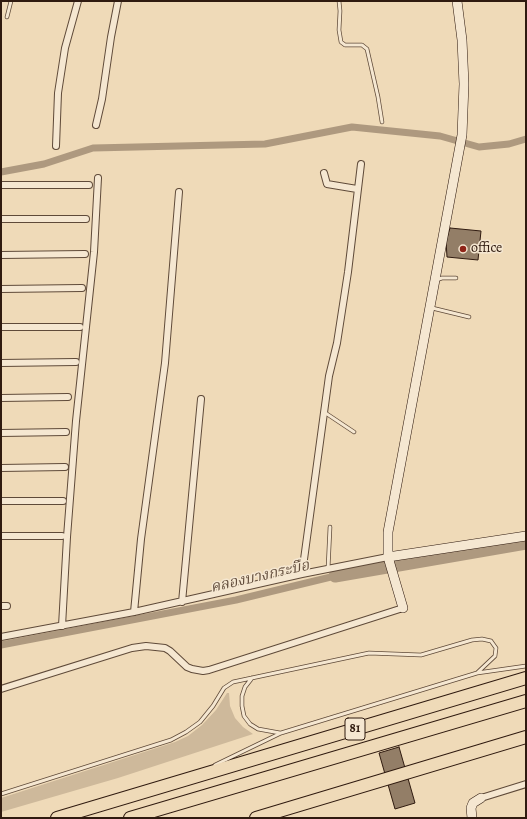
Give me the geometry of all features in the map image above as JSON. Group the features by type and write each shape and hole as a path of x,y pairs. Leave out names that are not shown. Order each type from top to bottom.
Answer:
{"highway":[{"name":"81","path":"58,818 526,678"},
{"name":"81","path":"130,818 526,701"},
{"path":"256,818 526,737"}],"street":[{"path":"56,146 58,93 65,48 78,1"},
{"path":"96,125 102,99 118,1"},
{"path":"1,689 132,648 146,646 165,648 192,669 203,671 209,670 402,608 388,557 388,532 462,135 464,76 462,40 457,1"},
{"path":"302,574 329,376 337,343 348,272 360,164"},
{"path":"324,173 327,184 357,189"},
{"path":"62,626 76,421 94,252 98,178"},
{"path":"1,185 89,185"},
{"path":"134,612 141,539 165,363 179,192"},
{"path":"1,219 86,219"},
{"path":"1,255 85,254"},
{"path":"1,289 82,288"},
{"path":"1,327 80,327"},
{"path":"1,363 76,362"},
{"path":"1,398 68,397"},
{"path":"182,602 201,399"},
{"path":"1,433 66,432"},
{"path":"1,468 65,467"},
{"path":"1,501 63,501"},
{"path":"1,536 62,536"},
{"path":"1,637 134,612 302,574 388,557 526,536"},
{"path":"472,818 471,808 473,803 481,798 526,784"}],"lane":[{"path":"7,17 11,1"},
{"path":"339,1 339,30 341,42 345,45 362,46 367,49 382,122"},
{"path":"434,281 442,278 456,278"},
{"path":"430,307 468,317"},
{"path":"324,412 354,432"},
{"path":"328,569 330,527"},
{"path":"1,794 171,740 200,722 229,683 369,653 421,655 472,640 482,639 491,642 496,648 495,656 477,673"},
{"path":"183,780 281,733 477,673 526,666"},
{"path":"252,678 242,696 244,716 250,724 258,729 281,733"}],"shaded area":[{"path":"227,693 229,693 230,706 235,718 243,727 253,734 118,778 1,812 1,798 175,742 188,736 202,725 216,710"}],"building":[{"name":"office","path":"450,228 481,231 478,260 447,257 446,241"},
{"path":"399,747 415,803 395,809 379,753"}],"waterway":[{"path":"1,172 44,164 93,148 265,144 352,127 440,136 479,147 509,144 526,139"},
{"name":"คลองบางกระบือ","path":"335,576 526,543"},
{"name":"คลองบางกระบือ","path":"1,645 236,600 335,576"}],"place":[{"name":"office","path":"463,249"}]}
